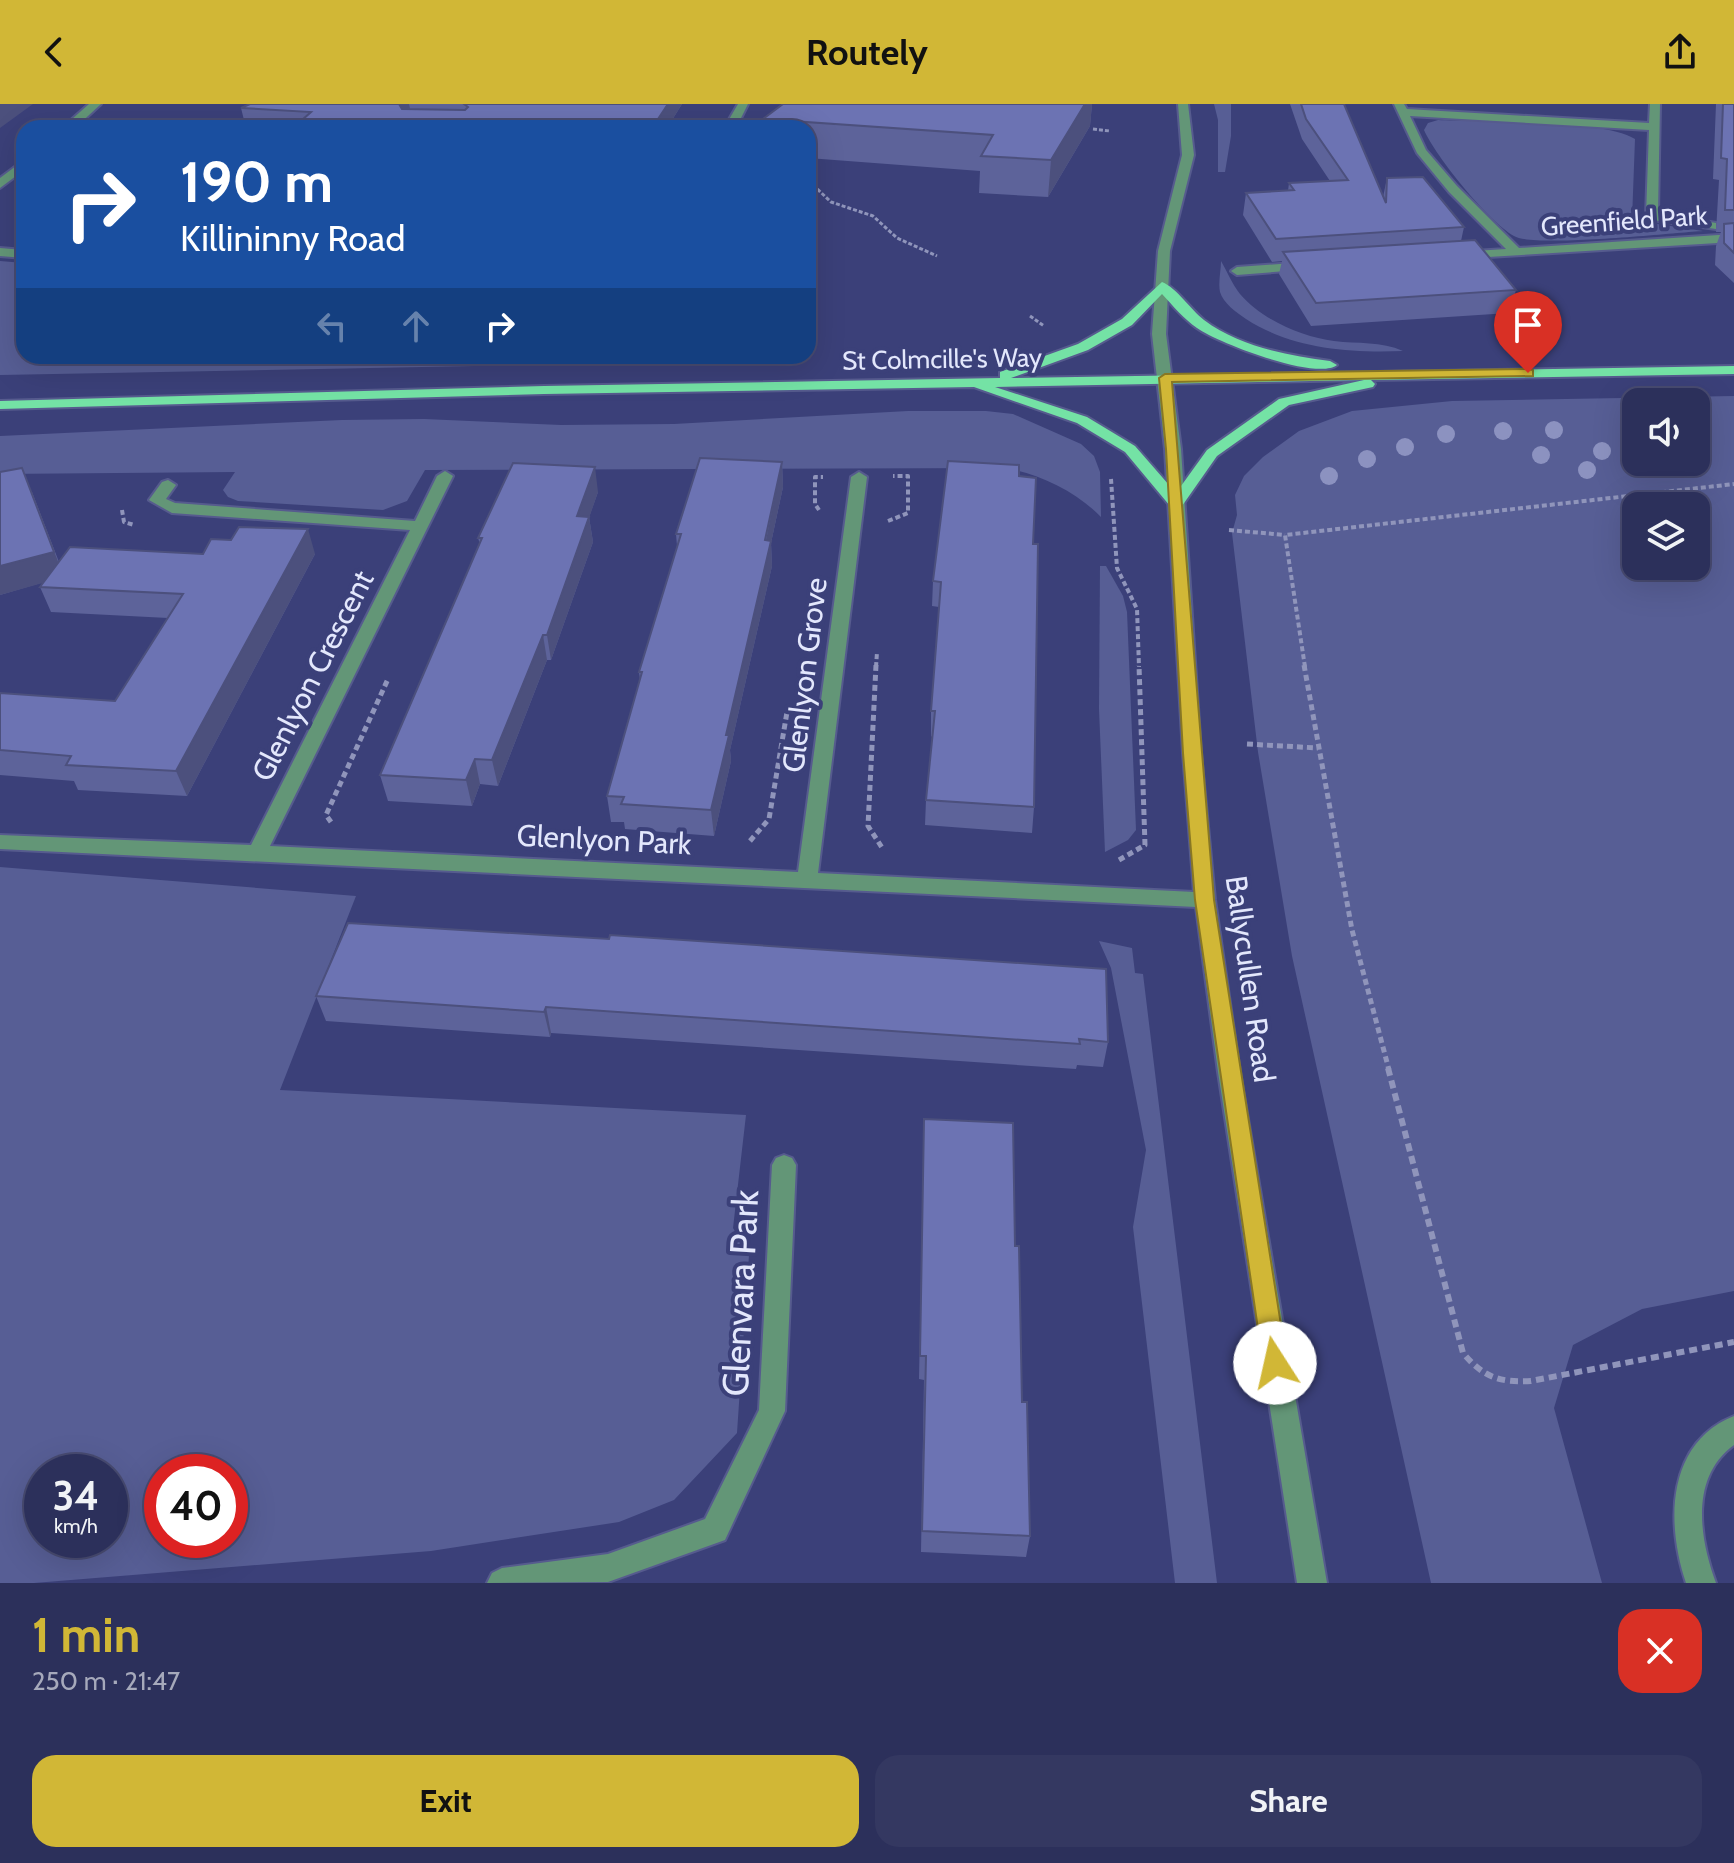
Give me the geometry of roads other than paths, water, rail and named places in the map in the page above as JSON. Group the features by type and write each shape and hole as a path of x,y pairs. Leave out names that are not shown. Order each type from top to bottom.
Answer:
{"main road":[{"path":"965,383 1010,374 1083,347 1127,322 1162,286 1189,316 1240,345 1294,361 1411,375 1734,370"},
{"path":"965,383 1082,420 1130,449 1176,503 1212,453 1284,402 1411,375"},
{"name":"St Colmcille's Way","path":"0,405 544,390 1411,375"}],"street":[{"path":"77,120 96,104"},
{"name":"Ballycullen Road","path":"1183,104 1188,155 1164,251 1159,334 1176,503 1192,753 1205,900 1262,1285 1312,1583"},
{"name":"Greenfield Park","path":"1655,104 1652,216 1712,226"},
{"name":"Greenfield Park","path":"1516,252 1453,189 1421,151 1401,108 1656,127"},
{"path":"0,184 16,171"},
{"name":"Greenfield Park","path":"1441,257 1734,238"},
{"path":"1237,271 1320,265"},
{"name":"Glenlyon Crescent","path":"257,852 445,476"},
{"name":"Glenlyon Grove","path":"807,880 859,477"},
{"name":"Glenlyon Crescent","path":"168,485 157,500 172,508 420,526"},
{"name":"Glenlyon Park","path":"0,842 1205,900"},
{"name":"Glenvara Park","path":"502,1583 608,1568 715,1530 772,1411 784,1165"},
{"path":"1701,1583 1691,1554 1688,1494 1706,1449 1734,1429"}]}
